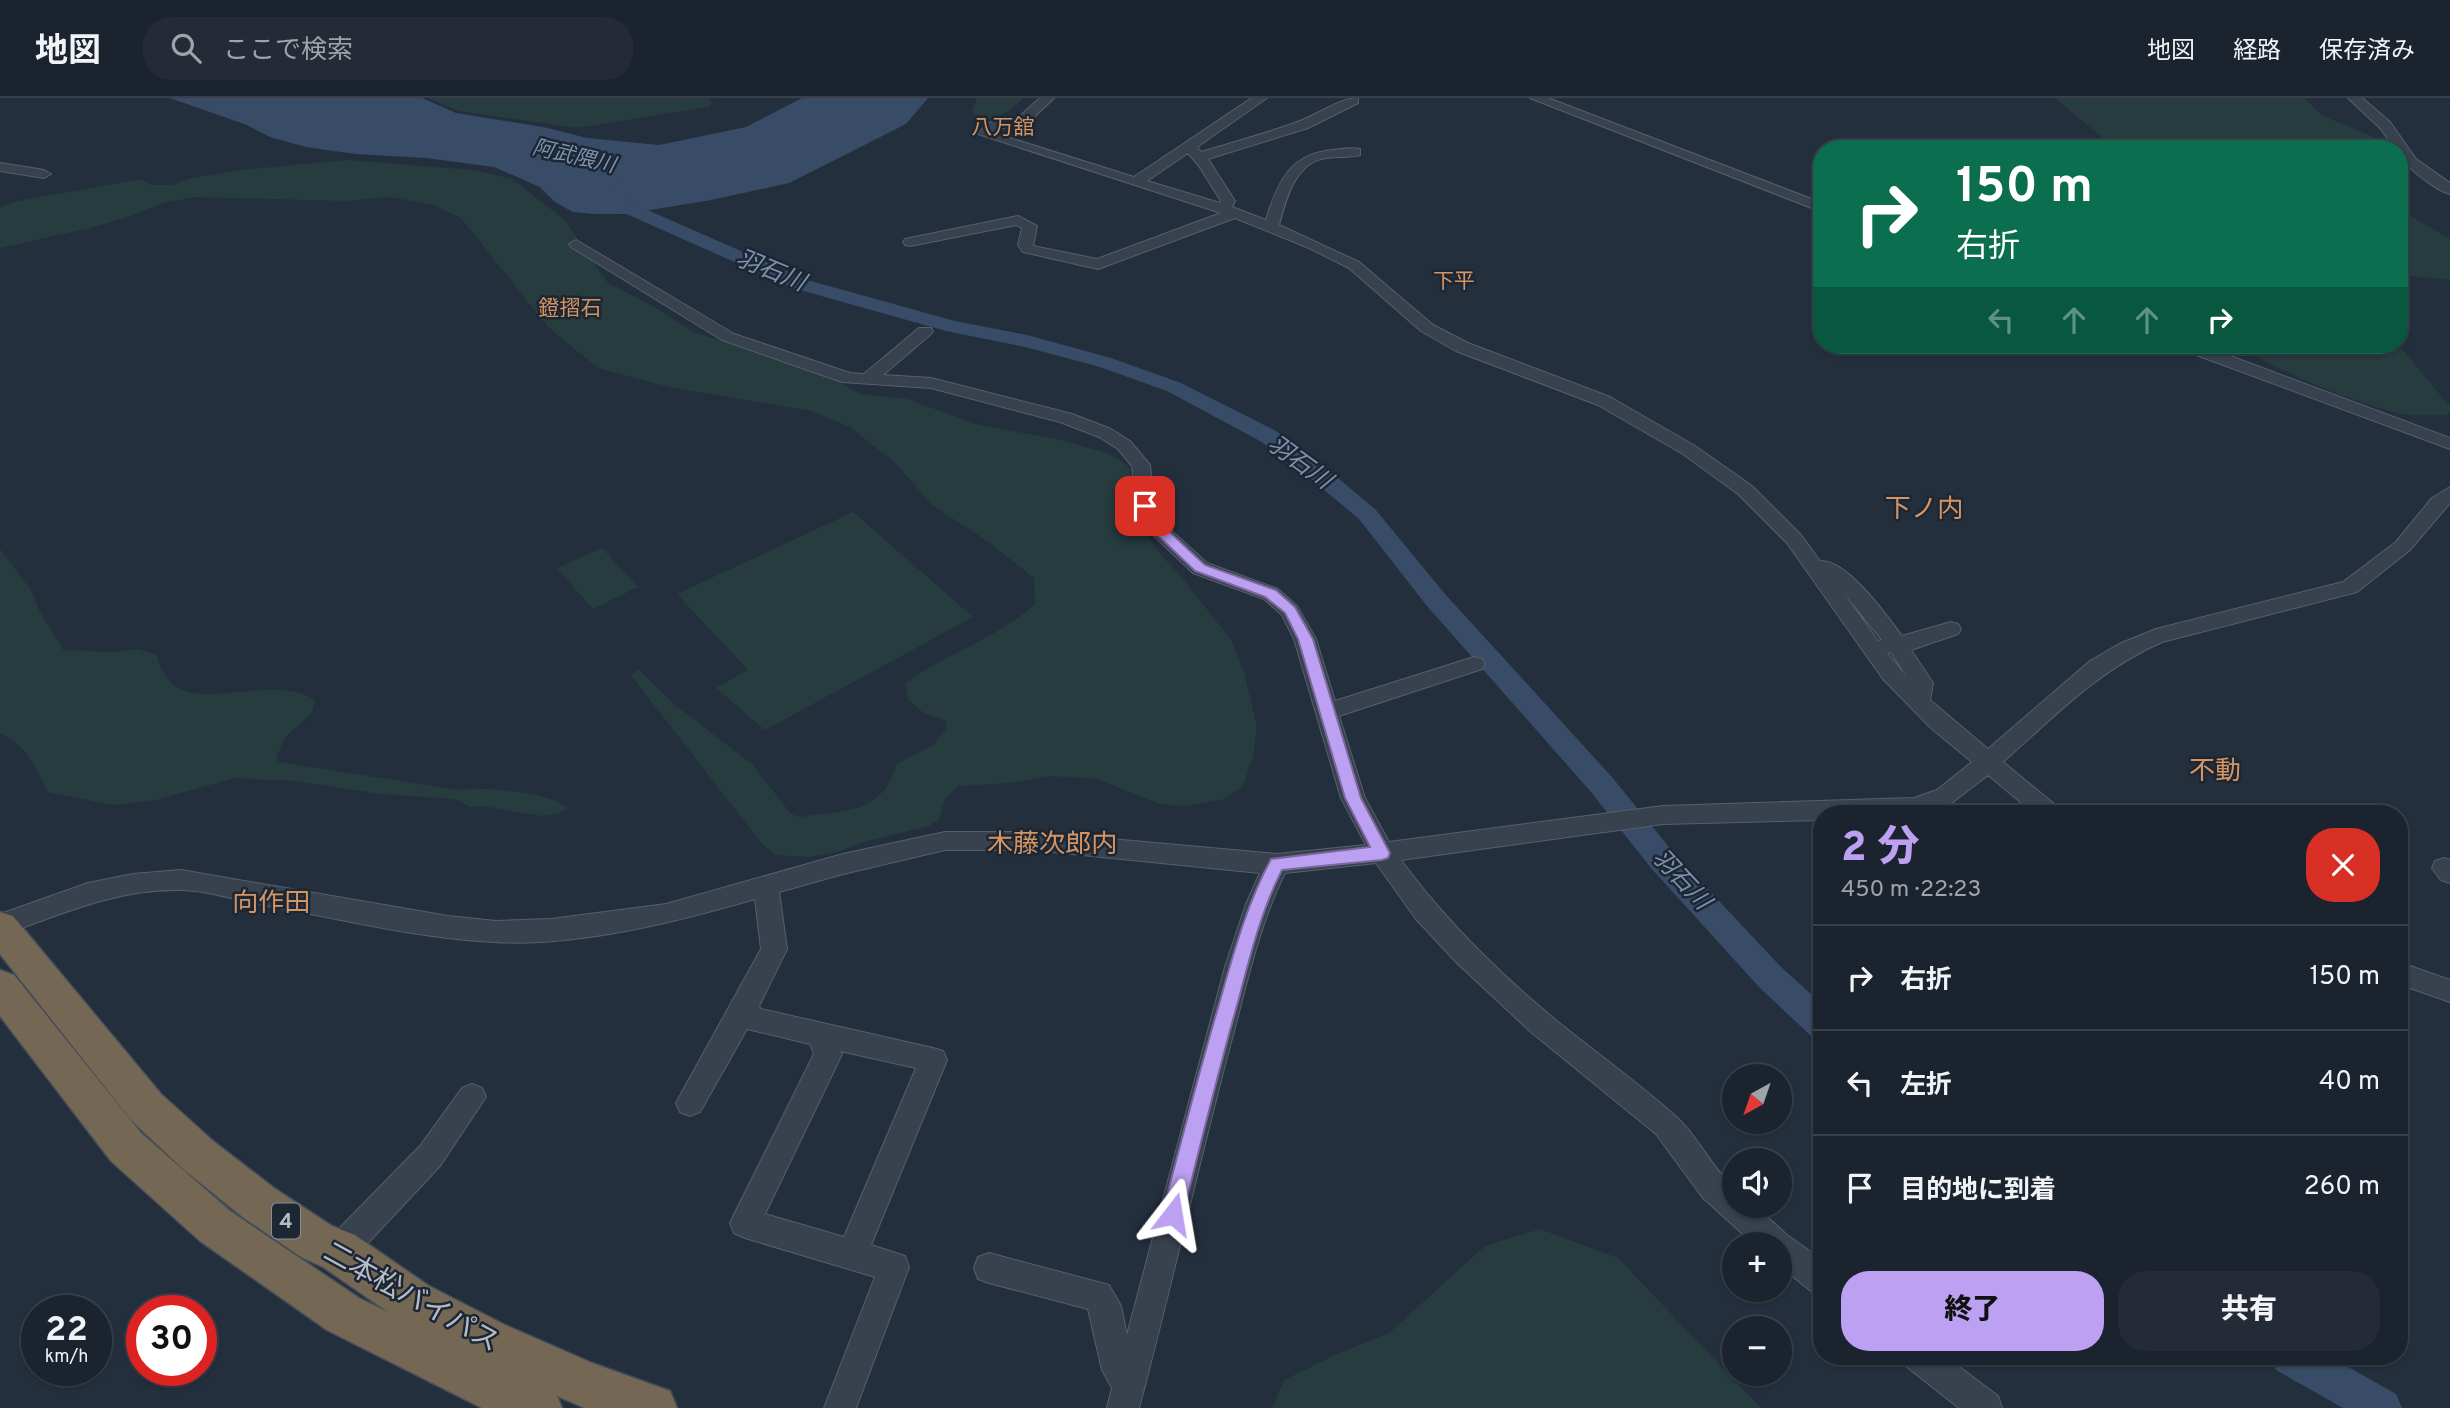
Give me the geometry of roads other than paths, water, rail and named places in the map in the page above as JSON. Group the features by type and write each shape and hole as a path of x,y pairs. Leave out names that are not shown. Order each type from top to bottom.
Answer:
{"highway":[{"name":"二本松バイパス","path":"0,926 146,1107 198,1155 259,1203 317,1242 339,1251 413,1301 489,1341 587,1385 653,1408"},
{"name":"二本松バイパス","path":"0,987 126,1147 215,1226 343,1314 538,1408"}],"street":[{"path":"1048,98 1024,119 993,126 985,132 989,136 1137,181 1271,227 1354,265 1427,328 1462,347 1604,401 1689,450 1745,490 1808,557 1891,674 1987,763 2040,805"},
{"path":"1137,181 1194,152 1261,98"},
{"path":"1194,152 1226,148 1311,121 1348,104 1352,98"},
{"path":"1536,98 1813,205"},
{"path":"2354,98 2385,125 2396,140"},
{"path":"1226,148 1249,162"},
{"path":"1194,152 1228,201 1229,211"},
{"path":"1271,227 1282,190 1306,160 1320,155 1355,152"},
{"path":"2408,158 2450,190"},
{"path":"0,167 44,174"},
{"path":"910,242 1023,220 1030,226 1025,245 1028,249 1098,264 1229,211"},
{"path":"576,244 728,337 848,378 931,383 971,392 1066,418 1105,433 1124,444 1141,465 1145,506 1156,527 1200,568 1270,594 1290,611 1305,639 1353,798 1382,853 1425,912 1541,1024 1666,1125 1713,1188 1762,1232"},
{"path":"868,379 925,331"},
{"path":"2210,354 2450,444"},
{"path":"1920,805 1945,796 2098,666 2126,649 2156,636 2350,587 2403,547 2439,502 2450,493"},
{"path":"1808,557 1829,569 1844,583 1897,644 1922,683 1919,702"},
{"path":"1871,648 1914,642 1951,629"},
{"path":"1326,712 1474,664"},
{"path":"0,926 67,898 150,882 181,880 333,908 496,932 583,928 666,914 919,845 969,839 1033,841 1277,864 1382,853 1658,816 1743,811 1813,811"},
{"path":"1127,1396 1203,1094 1241,956 1255,910 1277,864"},
{"path":"690,1103 743,1012 774,949 766,885"},
{"path":"2408,976 2450,991"},
{"path":"743,1012 749,1013 753,1019 933,1060 852,1254"},
{"path":"827,1036 823,1045 828,1054 745,1223 894,1267 840,1408"},
{"path":"339,1251 430,1156 472,1097"},
{"path":"1792,1257 1813,1273"},
{"path":"989,1268 1098,1296 1105,1306 1118,1370 1127,1396"},
{"path":"1930,1365 1986,1408"}],"water":[{"name":"阿武隈川","path":"170,98 422,98 456,113 543,127 587,138 659,145 746,127 802,98 928,98 906,124 789,183 711,200 626,214 594,214 573,212 555,202 540,187 494,167 306,147 270,137 247,125"}],"waterway":[{"name":"羽石川","path":"617,188 619,204 800,284 953,327 1027,341 1104,362 1174,387 1268,436 1300,458 1367,514 1436,600 1601,784 1662,860 1770,977 1813,1017"},
{"name":"羽石川","path":"2306,1365 2382,1408"}],"district":[{"name":"八万舘","path":"1003,127"},
{"name":"下平","path":"1454,281"},
{"name":"鐙摺石","path":"570,308"},
{"name":"下ノ内","path":"1924,508"},
{"name":"不動","path":"2215,770"},
{"name":"木藤次郎内","path":"1052,843"},
{"name":"向作田","path":"271,902"}]}
